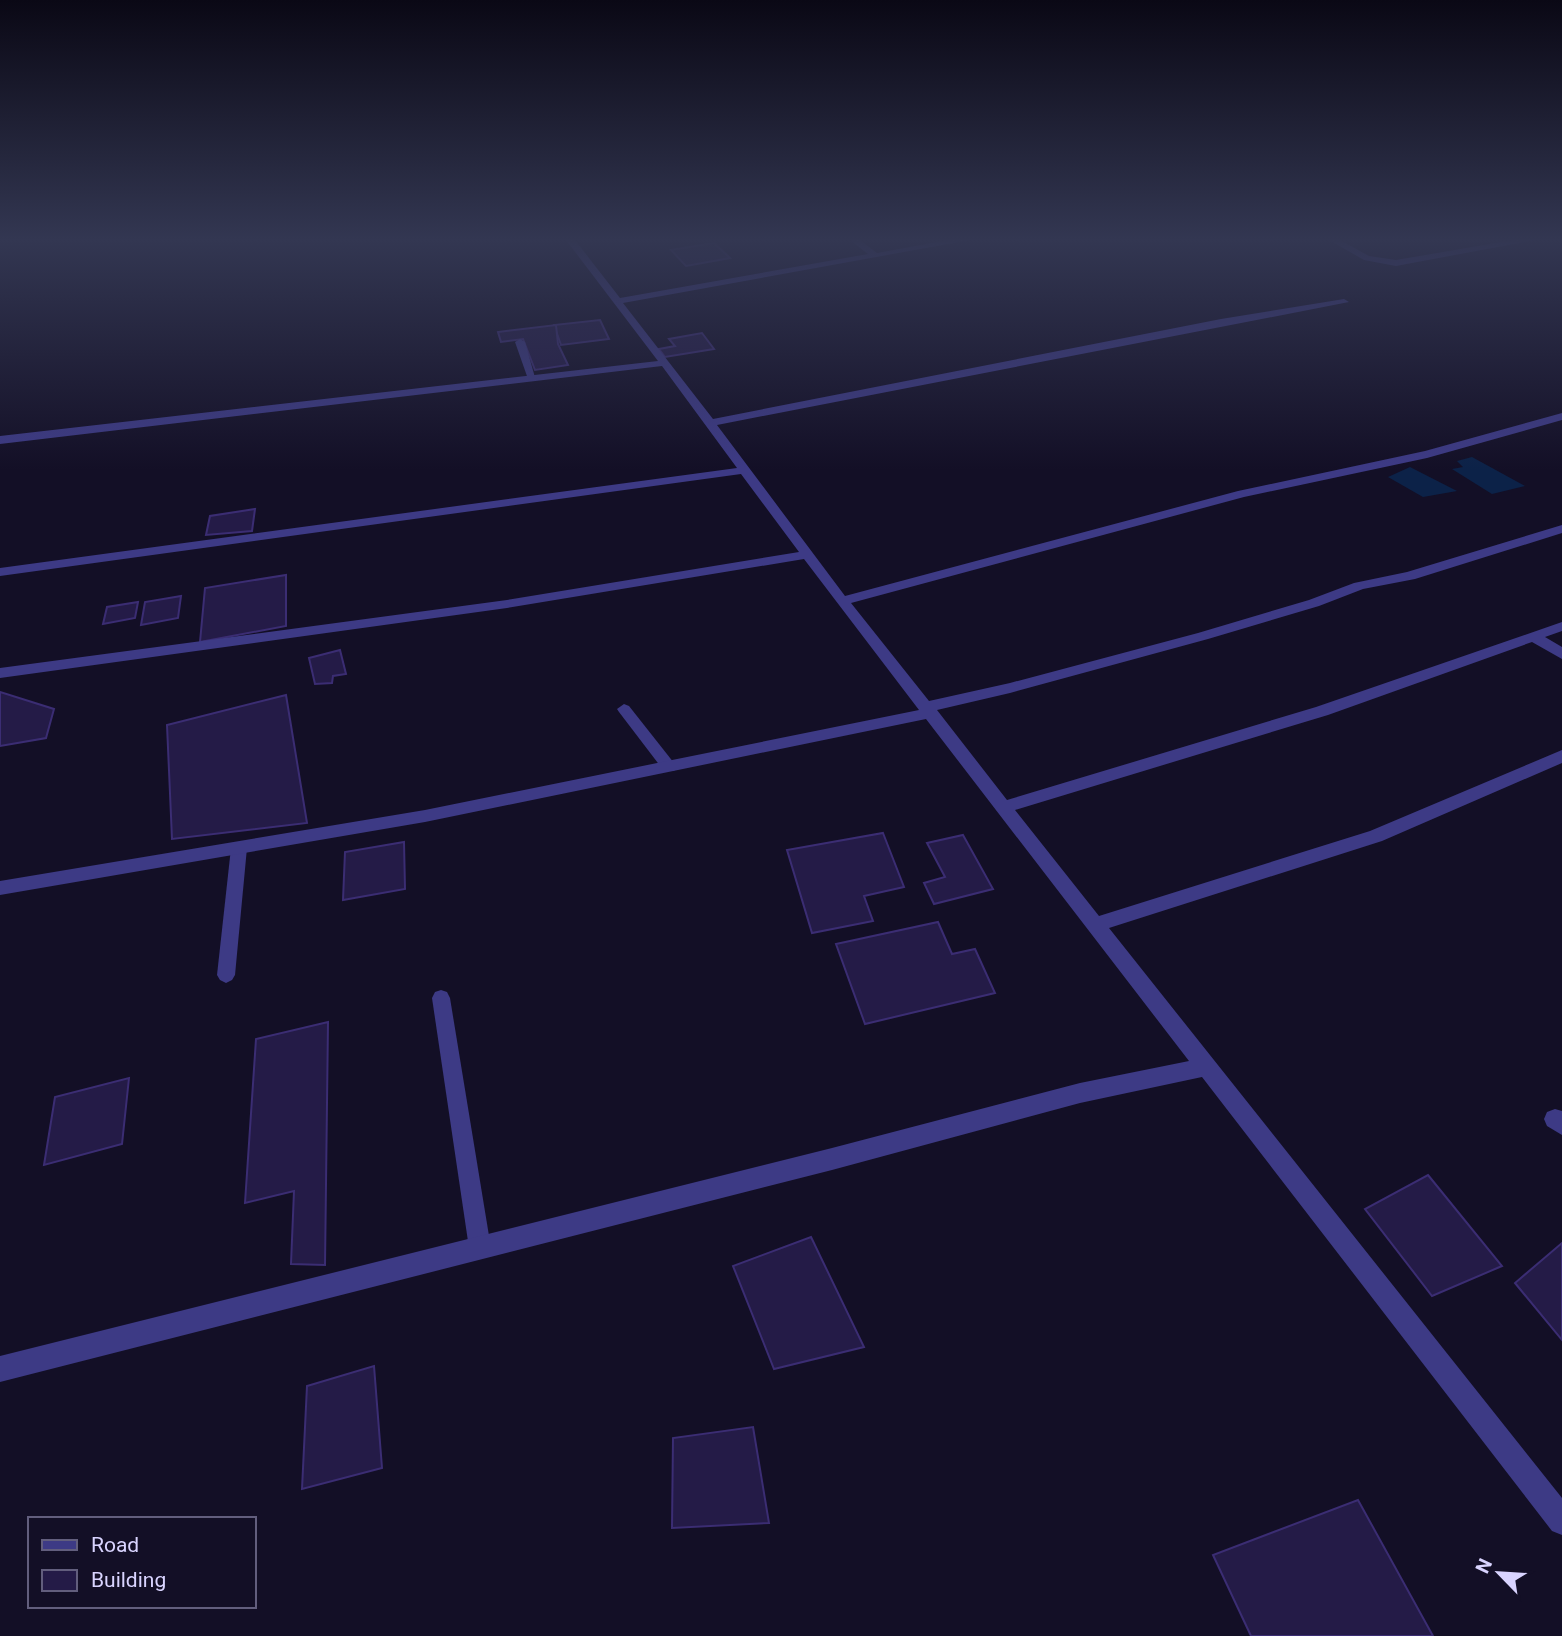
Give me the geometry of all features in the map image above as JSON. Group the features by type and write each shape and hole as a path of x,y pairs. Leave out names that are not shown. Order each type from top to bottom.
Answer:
{"street":[{"path":"629,316 806,555 1562,1521"},
{"path":"710,423 1256,316"},
{"path":"0,440 665,363"},
{"path":"842,601 1242,494 1427,454 1562,416"},
{"path":"0,572 745,470"},
{"path":"0,888 425,816 669,767 928,710 1190,639 1314,603 1359,586 1410,576 1562,529"},
{"path":"0,673 507,604 806,555"},
{"path":"1004,807 1322,711 1562,626"},
{"path":"1533,636 1562,654"},
{"path":"1095,925 1376,836 1562,756"},
{"path":"0,1369 832,1159 1068,1096 1206,1067"}],"lane":[{"path":"520,342 533,379"},
{"path":"624,709 669,767"},
{"path":"226,975 239,848"},
{"path":"441,998 480,1248"}],"water":[{"path":"1472,457 1525,486 1492,494 1452,469 1463,467 1457,461"},
{"path":"1410,467 1457,491 1423,497 1388,477"}],"building":[{"path":"600,320 609,339 561,345 554,325"},
{"path":"556,325 558,344 568,365 535,370 523,339 501,342 498,332"},
{"path":"702,333 714,349 665,357 659,349 675,346 669,339"},
{"path":"255,509 252,531 206,535 210,516"},
{"path":"286,575 286,626 200,642 205,588"},
{"path":"181,596 178,618 141,625 145,602"},
{"path":"138,602 135,618 103,624 107,607"},
{"path":"340,650 346,674 333,676 332,683 315,684 309,658"},
{"path":"0,692 54,709 46,738 0,746"},
{"path":"286,695 307,823 172,839 167,725"},
{"path":"883,833 904,887 864,896 873,921 812,933 787,850"},
{"path":"963,835 993,889 934,904 924,883 945,877 927,843"},
{"path":"404,842 405,889 343,900 345,852"},
{"path":"938,922 952,954 975,949 995,993 865,1024 836,944"},
{"path":"328,1022 325,1265 291,1264 294,1191 245,1203 256,1039"},
{"path":"129,1078 122,1144 44,1165 55,1097"},
{"path":"1428,1175 1502,1266 1432,1296 1365,1209"},
{"path":"811,1237 864,1347 774,1369 733,1266"},
{"path":"1562,1243 1562,1340 1515,1283"},
{"path":"374,1366 382,1468 302,1489 307,1386"},
{"path":"753,1427 769,1523 672,1528 673,1438"},
{"path":"1358,1500 1433,1636 1251,1636 1213,1555"}]}
